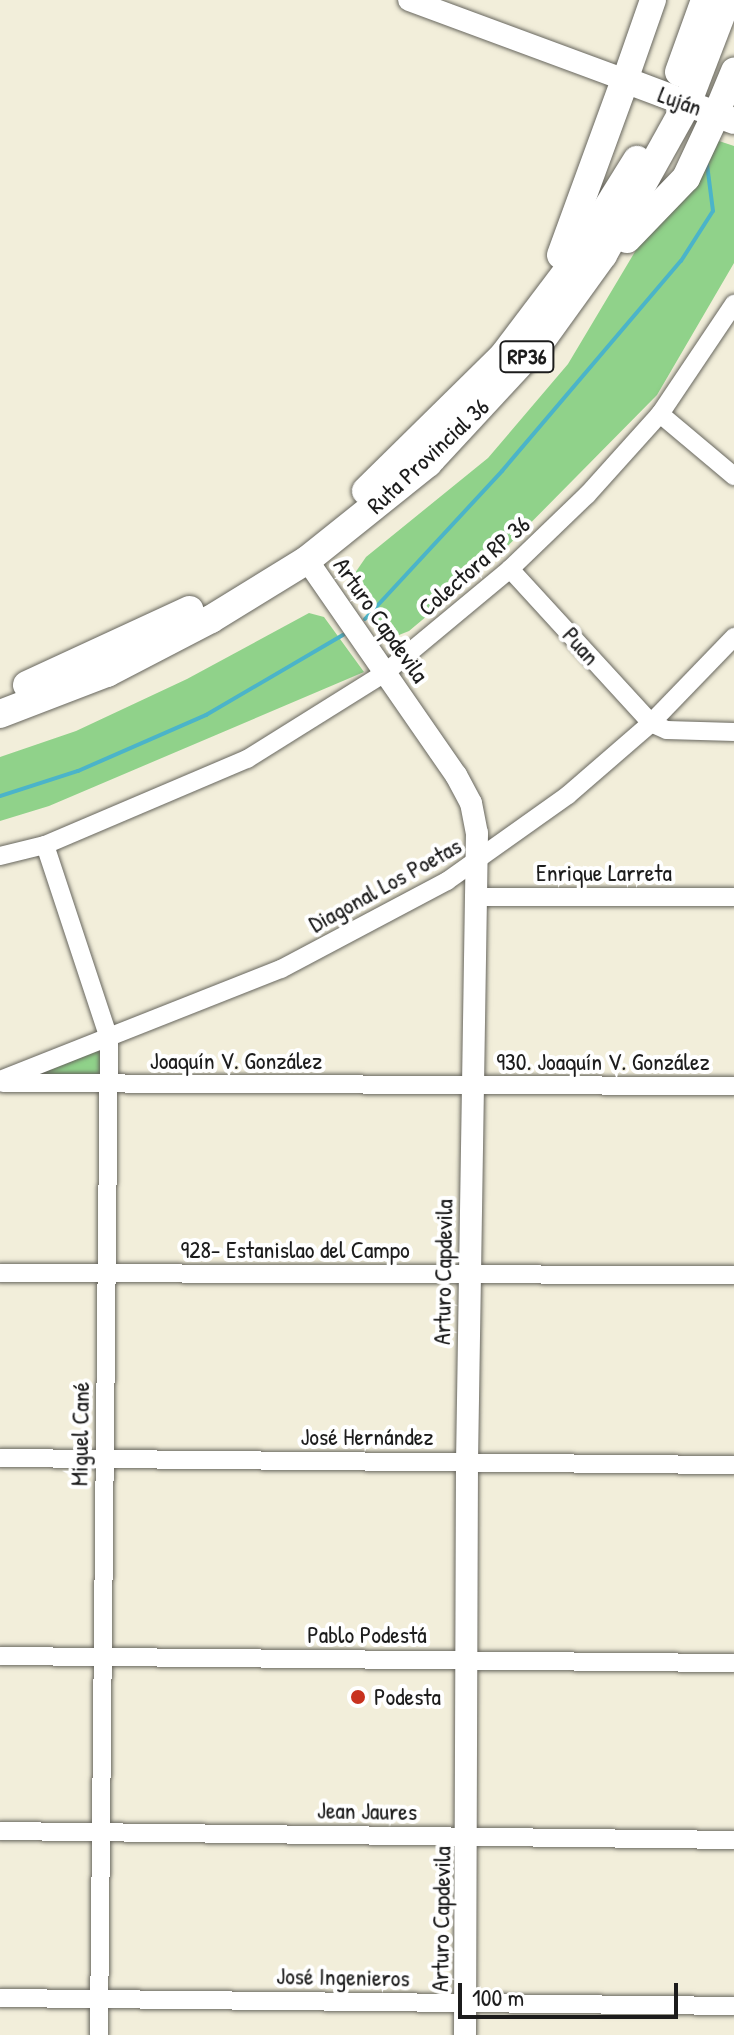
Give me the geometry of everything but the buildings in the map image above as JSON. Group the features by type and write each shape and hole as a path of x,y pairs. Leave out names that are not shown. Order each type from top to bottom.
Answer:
{"main road":[{"path":"459,404 484,358 565,248 653,0"},
{"name":"Ruta Provincial 36","path":"0,695 153,629 266,565 368,489 459,404 503,356 571,266 642,153 679,101 705,0"},
{"name":"Ruta Provincial 36","path":"0,714 161,647 307,560 428,463 556,321 633,206 727,0"},
{"path":"556,321 575,305 640,224 676,191 725,118 734,71"},
{"name":"Luján","path":"625,80 725,118"}],"street":[{"path":"409,0 436,5 625,80"},
{"name":"Colectora RP 36","path":"0,856 45,845 247,759 386,672 510,569 660,414 734,304"},
{"path":"660,414 734,476"},
{"name":"Arturo Capdevila","path":"307,560 464,788 475,818 467,1461 469,1836 465,2035"},
{"name":"Puan","path":"510,569 651,723"},
{"name":"Diagonal Los Poetas","path":"0,1082 281,969 476,863 568,795 651,723 734,637"},
{"path":"651,723 667,730 734,732"},
{"name":"Miguel Cané","path":"45,845 109,1039 99,2035"},
{"name":"Enrique Larreta","path":"474,897 734,897"},
{"name":"Joaquín V. González","path":"0,1082 473,1086"},
{"name":"930. Joaquín V. González","path":"473,1086 734,1086"},
{"name":"928- Estanislao del Campo","path":"0,1273 734,1275"},
{"name":"José Hernández","path":"0,1458 734,1465"},
{"name":"Pablo Podestá","path":"0,1656 734,1663"},
{"name":"Jean Jaures","path":"0,1831 734,1840"},
{"name":"José Ingenieros","path":"0,1998 734,2006"}],"green space":[{"path":"704,136 734,146 734,263 657,395 496,558 409,631 394,637 384,633 358,595 355,573 366,557 488,458 568,364"},
{"path":"309,613 324,617 364,672 49,806 0,821 0,757 76,731 187,679"},
{"path":"101,1049 104,1081 9,1080"}],"waterway":[{"path":"365,619 502,471 681,261 713,211 707,164"},
{"path":"0,796 78,771 206,715 343,635"}],"place":[{"name":"Podesta","path":"358,1697"}]}
